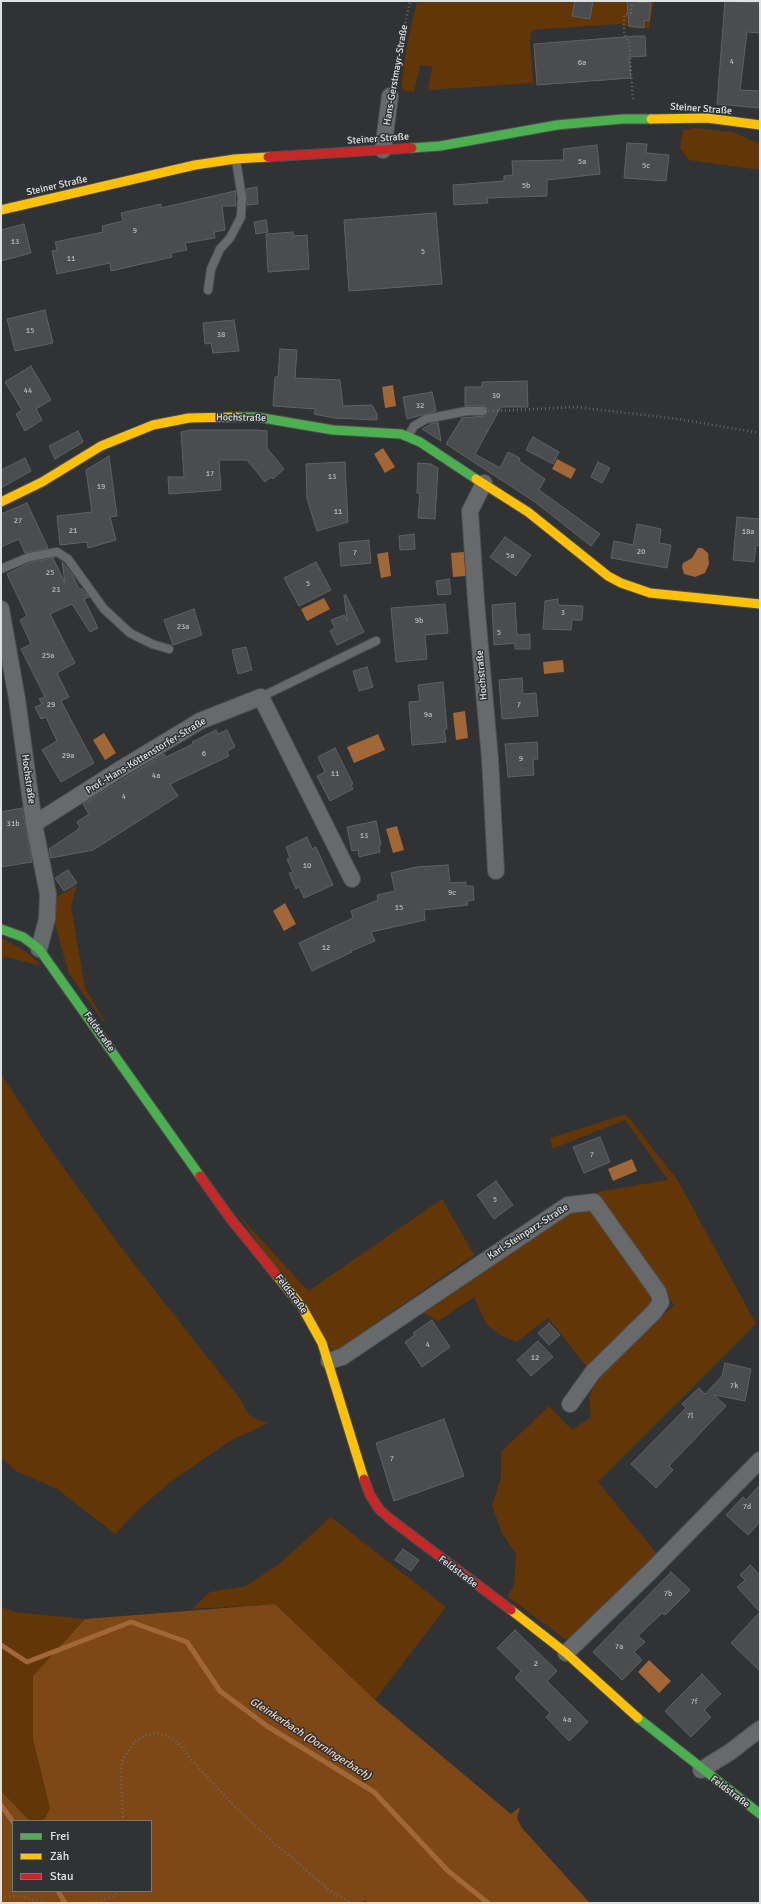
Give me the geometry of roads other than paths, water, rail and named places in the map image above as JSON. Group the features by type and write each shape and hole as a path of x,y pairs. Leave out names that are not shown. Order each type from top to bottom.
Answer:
{"street":[{"name":"Hans-Gerstmayr-Straße","path":"383,150 390,96"},
{"name":"Steiner Straße","path":"1,210 196,165 235,159 440,146 557,125 622,118 707,118 760,125"},
{"name":"Hochstraße","path":"1,502 42,482 101,446 153,425 189,418 257,417 333,430 401,434 408,436 528,512 608,576 621,583 650,593 760,604"},
{"name":"Hochstraße","path":"484,483 470,510 476,601 490,759 496,871"},
{"name":"Hochstraße","path":"1,609 17,699 34,824 48,894 47,919 40,949"},
{"name":"Prof.-Hans-Köttenstorfer-Straße","path":"34,824 200,722 261,697"},
{"path":"261,697 352,879"},
{"name":"Feldstraße","path":"1,929 23,937 40,949 226,1211 302,1307 315,1327 329,1361 350,1438 363,1477 370,1495 379,1509 390,1520 566,1653 648,1727 701,1770 760,1814"},
{"name":"Karl-Steinparz-Straße","path":"329,1361 342,1356 568,1205 594,1202 658,1292 661,1302 654,1312 592,1372 570,1404"},
{"path":"566,1653 650,1573 760,1460"},
{"name":"Feldstraße","path":"701,1770 730,1752 760,1730"}],"lane":[{"path":"208,290 211,269 220,249 230,238 241,216 242,198 235,159"},
{"path":"408,436 414,426 426,419 467,411 483,411"},
{"path":"1,569 29,557 57,552 68,560 104,609 130,633 152,644 169,649"},
{"name":"Prof.-Hans-Köttenstorfer-Straße","path":"261,697 376,641"}],"waterway":[{"name":"Gleinkerbach (Dorningerbach)","path":"1,1645 27,1662 131,1622 187,1642 220,1691 267,1726 374,1792 448,1871 488,1903"},
{"path":"1,1805 12,1821"},
{"path":"59,1892 65,1903"}]}
